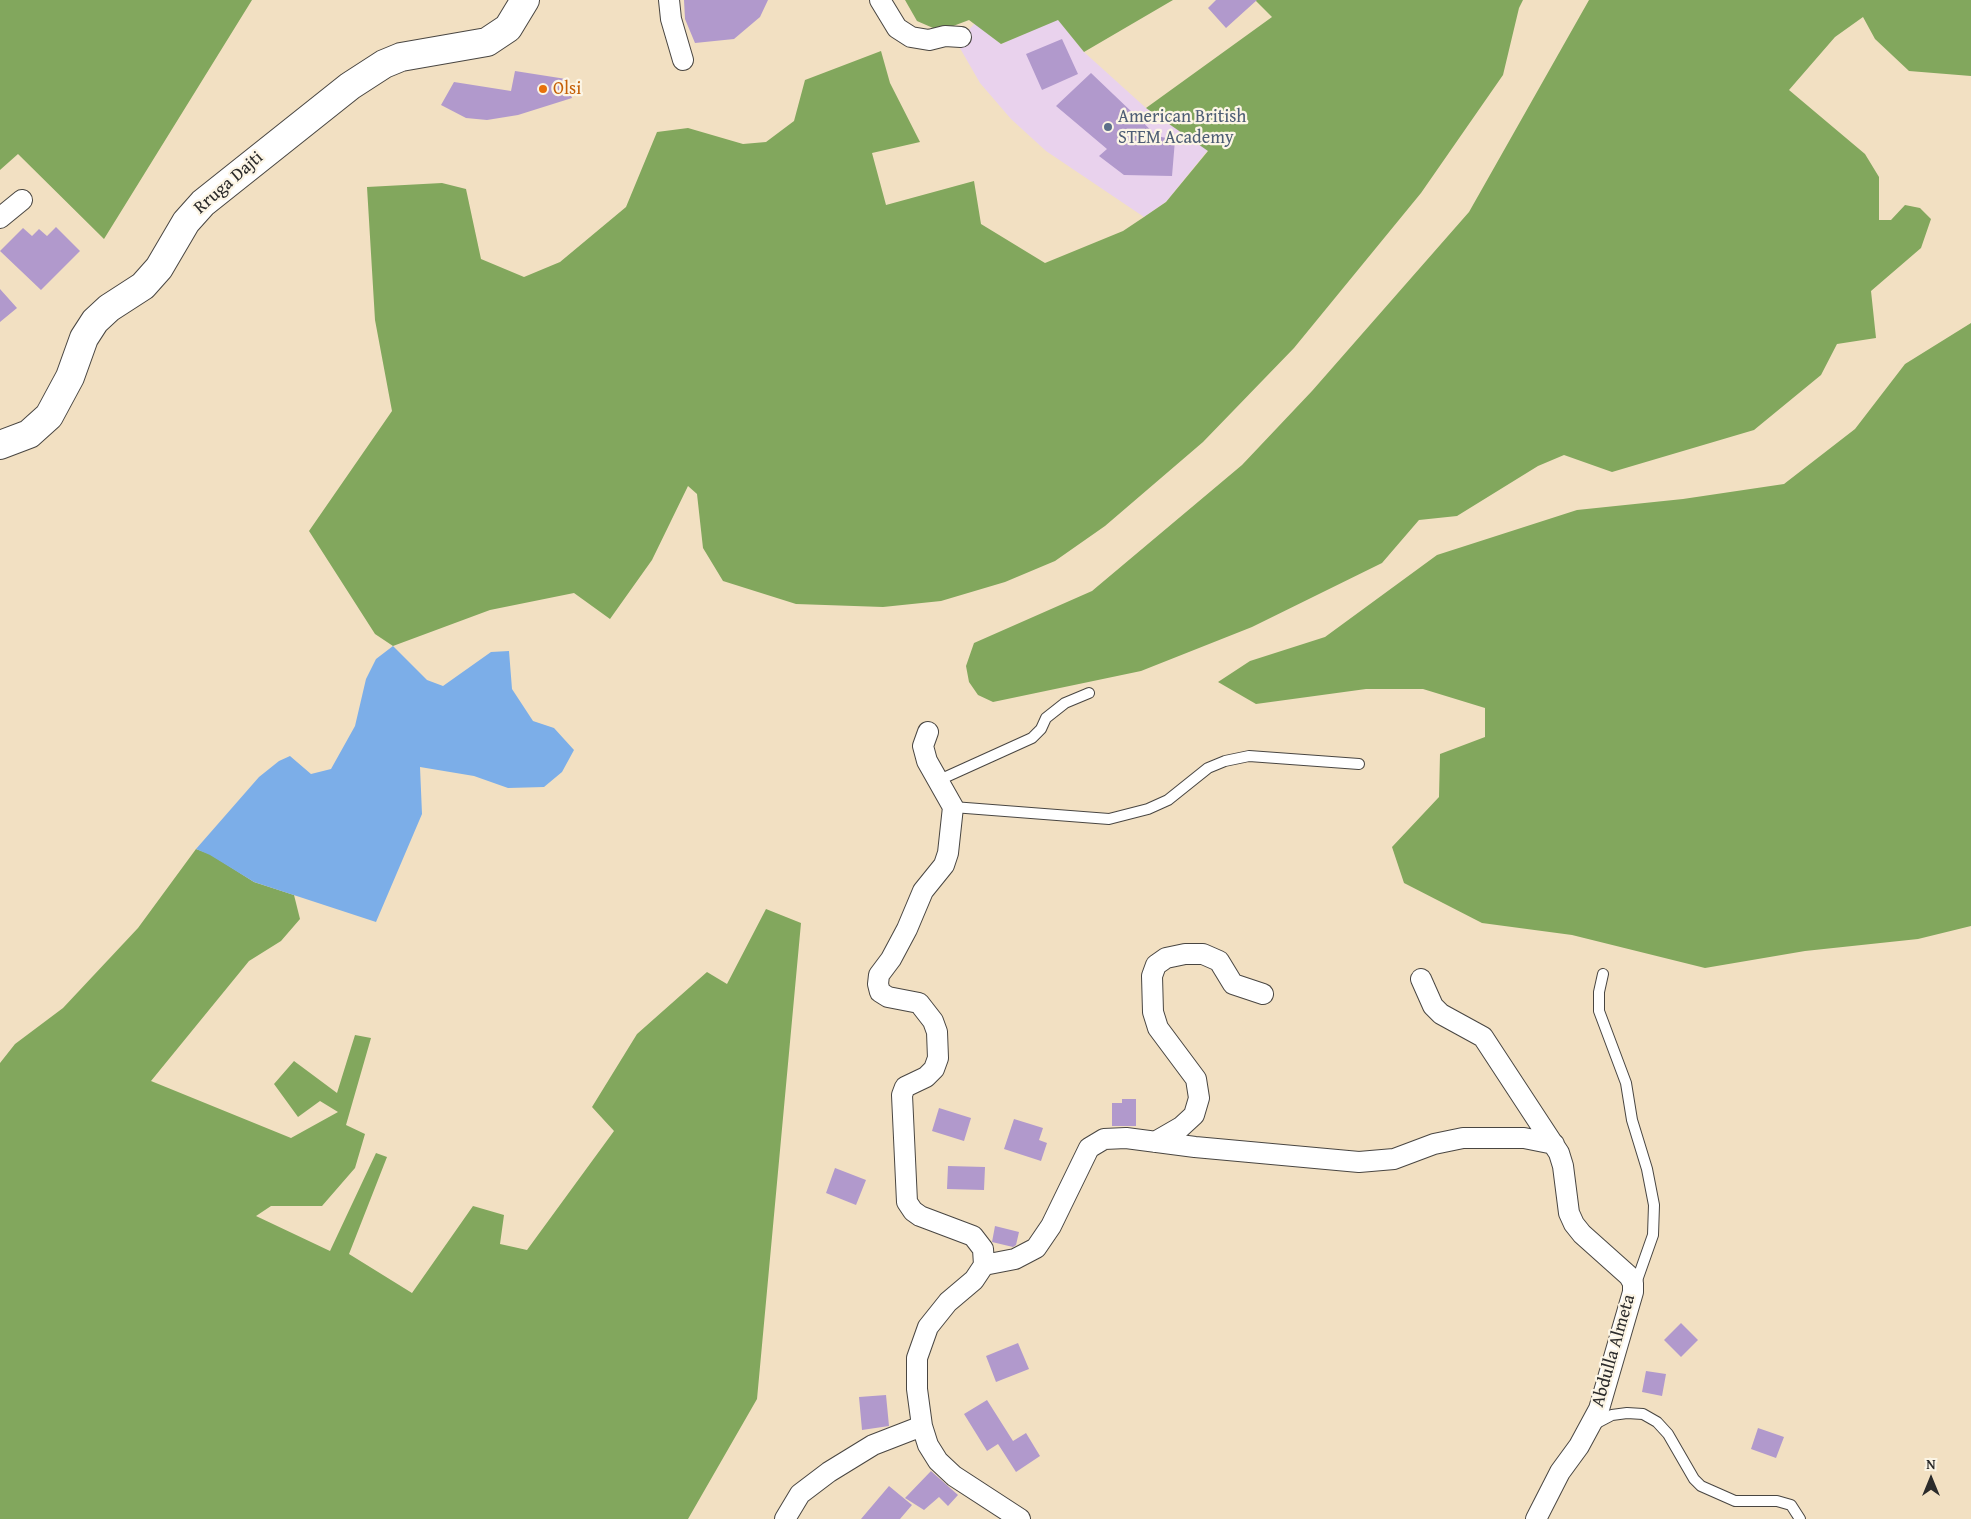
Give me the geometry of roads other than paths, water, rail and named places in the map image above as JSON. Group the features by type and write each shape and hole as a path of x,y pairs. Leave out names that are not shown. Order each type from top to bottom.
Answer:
{"main road":[{"name":"Rruga Dajti","path":"0,445 29,434 49,416 70,377 84,338 95,321 109,308 143,286 159,268 186,222 203,203 350,86 384,64 402,57 487,42 508,28 525,0"}],"street":[{"path":"669,0 671,19 683,60"},
{"path":"880,0 897,28 911,37 929,40 945,36 961,37"},
{"path":"0,218 22,200"},
{"path":"928,732 923,746 927,761 953,807 948,853 944,865 923,891 903,936 879,975 878,984 880,992 888,997 918,1003 933,1021 938,1032 938,1058 934,1069 926,1077 904,1087 902,1095 907,1202 913,1211 920,1216 972,1236 983,1249 984,1265 974,1280 948,1302 928,1327 918,1358 918,1389 922,1426 928,1445 948,1471 1020,1519"},
{"path":"1155,1142 1181,1127 1194,1115 1199,1098 1196,1079 1158,1028 1153,1012 1152,976 1156,965 1166,958 1185,954 1203,954 1219,961 1233,984 1263,994"},
{"name":"Abdulla Almeta","path":"1421,979 1433,1006 1441,1014 1483,1037 1554,1144 1563,1166 1569,1213 1574,1224 1582,1234 1629,1276 1633,1292 1599,1409 1560,1472 1536,1519"},
{"path":"984,1265 1015,1259 1036,1248 1051,1226 1088,1148 1104,1139 1126,1138 1359,1162 1394,1159 1434,1144 1463,1138 1524,1138 1554,1144"},
{"path":"785,1519 800,1494 829,1472 873,1445 922,1426"}],"lane":[{"path":"937,781 1032,738 1041,729 1046,718 1065,703 1089,693"},
{"path":"953,807 1109,819 1148,809 1168,800 1208,768 1225,761 1249,756 1359,764"},
{"path":"1603,974 1599,992 1599,1011 1626,1083 1632,1120 1647,1169 1654,1205 1653,1235 1633,1292"},
{"path":"1588,1428 1612,1415 1627,1413 1643,1414 1657,1422 1668,1434 1694,1479 1701,1486 1735,1501 1777,1501 1791,1505 1800,1519"}],"water":[{"path":"393,646 427,680 443,686 491,652 509,651 512,689 533,721 554,728 574,750 562,772 544,787 508,788 474,776 420,767 422,814 376,922 254,882 210,855 196,849 259,777 279,761 290,756 311,774 331,769 355,726 366,679 376,659"}],"place":[{"name":"Olsi","path":"543,89"},
{"name":"American British STEM Academy","path":"1108,127"}]}
